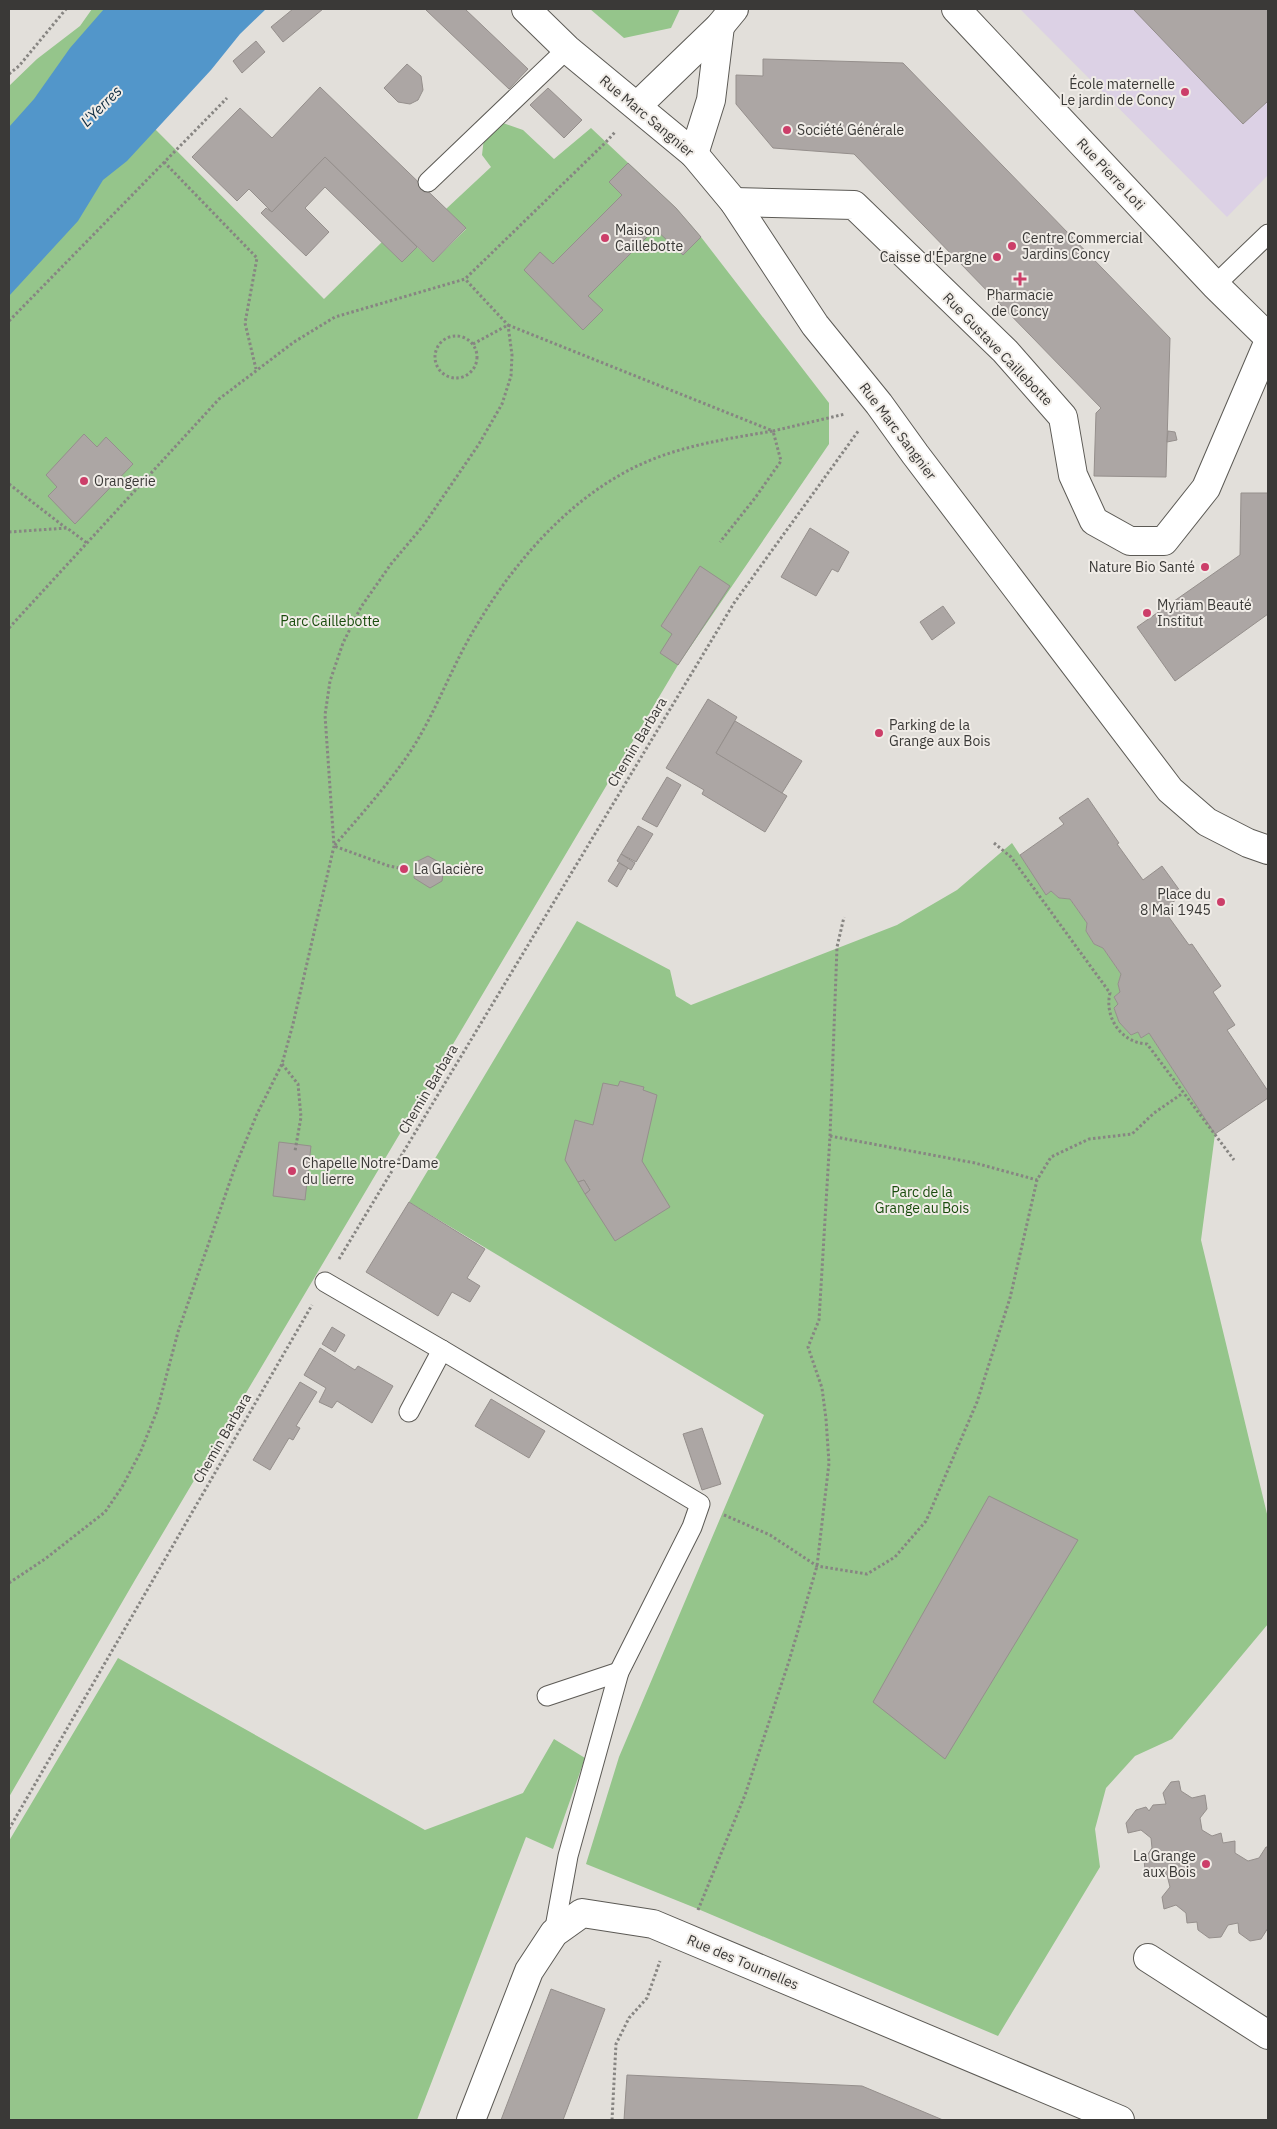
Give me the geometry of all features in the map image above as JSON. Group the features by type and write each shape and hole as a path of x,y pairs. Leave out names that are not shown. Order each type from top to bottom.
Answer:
{"street":[{"name":"Rue Marc Sangnier","path":"526,9 567,49 694,154 734,202 816,325 879,404 1170,790 1207,822 1248,843 1268,850"},
{"name":"Rue Pierre Loti","path":"956,9 1215,285 1268,337"},
{"path":"637,106 727,17"},
{"path":"694,154 711,100 727,17"},
{"name":"Rue Gustave Caillebotte","path":"734,202 854,205 1004,351 1063,417 1073,475 1094,521 1130,541 1164,541 1206,488 1268,342"},
{"name":"Rue des Tournelles","path":"471,2120 529,1971 554,1933 582,1913 653,1924 1120,2120"},
{"path":"1148,1958 1268,2035"}],"lane":[{"path":"428,182 567,49"},
{"path":"1215,285 1268,234"},
{"path":"325,1282 700,1504 692,1527 619,1672 568,1856 554,1933"},
{"path":"409,1412 442,1350"},
{"path":"547,1696 619,1672"}],"path":[{"path":"9,74 19,66 66,9"},
{"path":"9,321 227,98"},
{"path":"9,628 219,399 294,342 335,317 465,279 606,142 637,106"},
{"path":"164,162 257,258 245,322 256,369"},
{"path":"465,279 508,325 773,431"},
{"path":"473,344 508,325"},
{"path":"9,1582 45,1559 105,1512 122,1487 140,1453 157,1411 178,1332 235,1166 257,1114 282,1064 294,1024 334,846 325,715 330,681 342,643 361,607 391,564 424,526 479,444 502,404 511,376 512,355 508,325"},
{"path":"462,336 473,344 478,358 472,371 459,378 452,377 441,371 437,365 436,351 443,340 449,337 462,336"},
{"path":"334,846 383,789 410,752 437,706 467,643 507,580 536,544 563,517 602,486 636,467 678,451 712,441 829,419 879,404"},
{"name":"Chemin Barbara","path":"9,1829 325,1282 734,603 879,404"},
{"path":"720,542 781,461 773,431"},
{"path":"9,484 87,543"},
{"path":"9,532 67,528"},
{"path":"994,843 1011,857 1110,993 1108,1001 1117,1027 1128,1039 1137,1043 1147,1044 1234,1160"},
{"path":"334,846 389,866 404,869"},
{"path":"612,2120 616,2044 630,2018 647,1998 659,1969 745,1794 789,1661 816,1566 829,1463 822,1388 808,1347 819,1320 830,1136 837,947 844,917"},
{"path":"282,1064 298,1084 301,1118 294,1151"},
{"path":"722,1514 770,1535 816,1566 867,1574 895,1558 926,1521 978,1402 1010,1298 1037,1180 1051,1157 1089,1139 1132,1134 1154,1113 1182,1093"},
{"path":"830,1136 975,1163 1037,1180"}],"shaded area":[{"name":"École maternelle Le jardin de Concy","path":"1020,9 1268,9 1268,175 1227,217"}],"green space":[{"path":"92,9 160,9 9,154 9,86 37,59 80,26"},
{"path":"590,9 680,9 671,28 624,38"},
{"name":"Parc Caillebotte","path":"503,123 523,130 554,159 591,128 676,208 701,237 829,403 829,444 678,665 135,1580 9,1797 9,287 92,183 152,126 324,299 382,242 402,262 417,247 433,262 466,229 446,209 491,167 482,155 484,138"},
{"name":"Parc de la Grange au Bois","path":"1012,843 1046,894 1051,891 1059,898 1070,899 1087,923 1086,931 1094,944 1103,948 1121,974 1118,984 1120,992 1114,997 1118,1004 1114,1008 1119,1022 1131,1035 1138,1032 1141,1038 1149,1033 1215,1134 1201,1240 1268,1518 1268,1624 1172,1739 1135,1756 1106,1788 1095,1829 1100,1867 998,2036 698,1909 586,1864 619,1757 764,1415 409,1202 577,921 670,970 676,996 691,1005 897,925 957,890"},
{"path":"118,1658 425,1830 523,1793 554,1739 585,1758 553,1849 526,1837 417,2120 9,2120 9,1841"}],"water":[{"name":"L'Yerres","path":"104,9 266,9 240,34 211,70 127,161 103,180 78,221 9,296 9,127 34,99 70,48"}],"building":[{"path":"293,9 323,9 283,42 271,27"},
{"path":"427,9 465,9 528,69 509,89"},
{"path":"1133,9 1268,9 1268,101 1243,124"},
{"path":"256,41 265,52 242,73 233,61"},
{"name":"Centre Commercial Jardins Concy","path":"763,59 903,63 1170,338 1166,477 1094,476 1096,413 1101,408 854,154 773,148 736,104 736,75 763,76"},
{"path":"407,64 421,76 423,90 418,100 410,104 398,102 384,88"},
{"path":"320,87 466,228 433,262 325,157 272,212 249,189 237,201 192,157 240,108 272,138"},
{"path":"548,88 582,120 564,138 530,105"},
{"path":"325,157 417,247 402,262 325,187 305,208 329,232 306,256 261,213 266,208 272,212"},
{"path":"628,163 676,208 701,237 683,255 655,229 588,296 603,310 583,330 524,270 540,252 553,264 622,195 609,182"},
{"path":"1168,431 1175,432 1177,440 1167,442"},
{"name":"Orangerie","path":"84,434 97,447 106,437 133,464 75,524 48,496 57,487 46,475"},
{"path":"1241,493 1268,493 1268,614 1175,681 1137,627 1240,555"},
{"path":"810,528 849,552 838,572 832,569 816,596 781,577"},
{"path":"700,566 730,586 678,665 660,653 672,634 661,626"},
{"path":"943,606 955,623 932,640 920,622"},
{"path":"708,699 737,717 716,753 787,796 765,832 702,794 704,790 666,768"},
{"path":"735,721 802,761 782,793 716,753"},
{"path":"667,777 681,785 657,827 642,819"},
{"path":"1088,798 1119,843 1117,844 1143,880 1162,866 1183,895 1163,909 1189,945 1192,944 1221,986 1213,992 1235,1025 1227,1030 1268,1091 1268,1098 1215,1134 1149,1033 1141,1038 1138,1032 1131,1035 1119,1022 1114,1008 1118,1004 1114,997 1120,992 1118,984 1121,974 1103,948 1094,944 1086,931 1087,923 1070,899 1059,898 1051,891 1046,895 1020,855 1064,824 1059,818"},
{"path":"638,826 653,834 636,862 621,854"},
{"path":"621,854 635,863 631,870 617,861"},
{"path":"428,856 444,865 442,881 430,888 414,878 416,862"},
{"path":"619,863 628,868 617,887 608,881"},
{"path":"620,1081 644,1087 643,1090 657,1095 642,1161 670,1207 615,1241 585,1194 590,1190 584,1180 578,1182 565,1160 575,1120 593,1125 603,1083 618,1086"},
{"name":"Chapelle Notre-Dame du lierre","path":"279,1142 311,1146 305,1200 273,1196"},
{"path":"584,1180 590,1190 585,1194 578,1182"},
{"path":"409,1202 485,1249 467,1278 480,1286 470,1302 452,1292 438,1316 366,1272"},
{"path":"332,1327 345,1335 335,1352 322,1344"},
{"path":"320,1348 355,1370 358,1366 393,1386 372,1423 337,1401 332,1408 319,1402 326,1388 304,1375"},
{"path":"300,1382 317,1392 296,1426 300,1428 293,1440 289,1438 270,1470 253,1460"},
{"path":"491,1399 545,1431 529,1458 475,1426"},
{"path":"702,1428 721,1484 702,1490 683,1434"},
{"path":"989,1496 1078,1540 945,1759 873,1702"},
{"name":"La Grange aux Bois","path":"1179,1781 1181,1791 1192,1798 1205,1795 1207,1809 1200,1818 1202,1830 1212,1836 1221,1833 1223,1843 1235,1841 1235,1853 1248,1861 1259,1858 1266,1847 1268,1847 1268,1928 1261,1939 1250,1941 1239,1933 1238,1923 1228,1925 1221,1937 1209,1938 1198,1930 1197,1922 1187,1923 1186,1913 1176,1905 1164,1909 1162,1897 1170,1887 1167,1875 1156,1868 1145,1870 1144,1860 1152,1848 1151,1838 1141,1830 1128,1833 1126,1823 1136,1810 1146,1807 1149,1811 1153,1805 1166,1804 1163,1793 1171,1782"},
{"path":"551,1989 605,2009 563,2120 501,2120"},
{"path":"627,2075 862,2086 943,2120 624,2120"}],"place":[{"name":"École maternelle Le jardin de Concy","path":"1185,92"},
{"name":"Société Générale","path":"787,130"},
{"name":"Maison Caillebotte","path":"605,238"},
{"name":"Centre Commercial Jardins Concy","path":"1012,246"},
{"name":"Caisse d'Épargne","path":"997,257"},
{"name":"Pharmacie de Concy","path":"1020,279"},
{"name":"Orangerie","path":"84,481"},
{"name":"Nature Bio Santé","path":"1205,567"},
{"name":"Myriam Beauté Institut","path":"1147,613"},
{"name":"Parking de la Grange aux Bois","path":"879,733"},
{"name":"La Glacière","path":"404,869"},
{"name":"Place du 8 Mai 1945","path":"1221,902"},
{"name":"Chapelle Notre-Dame du lierre","path":"292,1171"},
{"name":"La Grange aux Bois","path":"1206,1864"}]}
